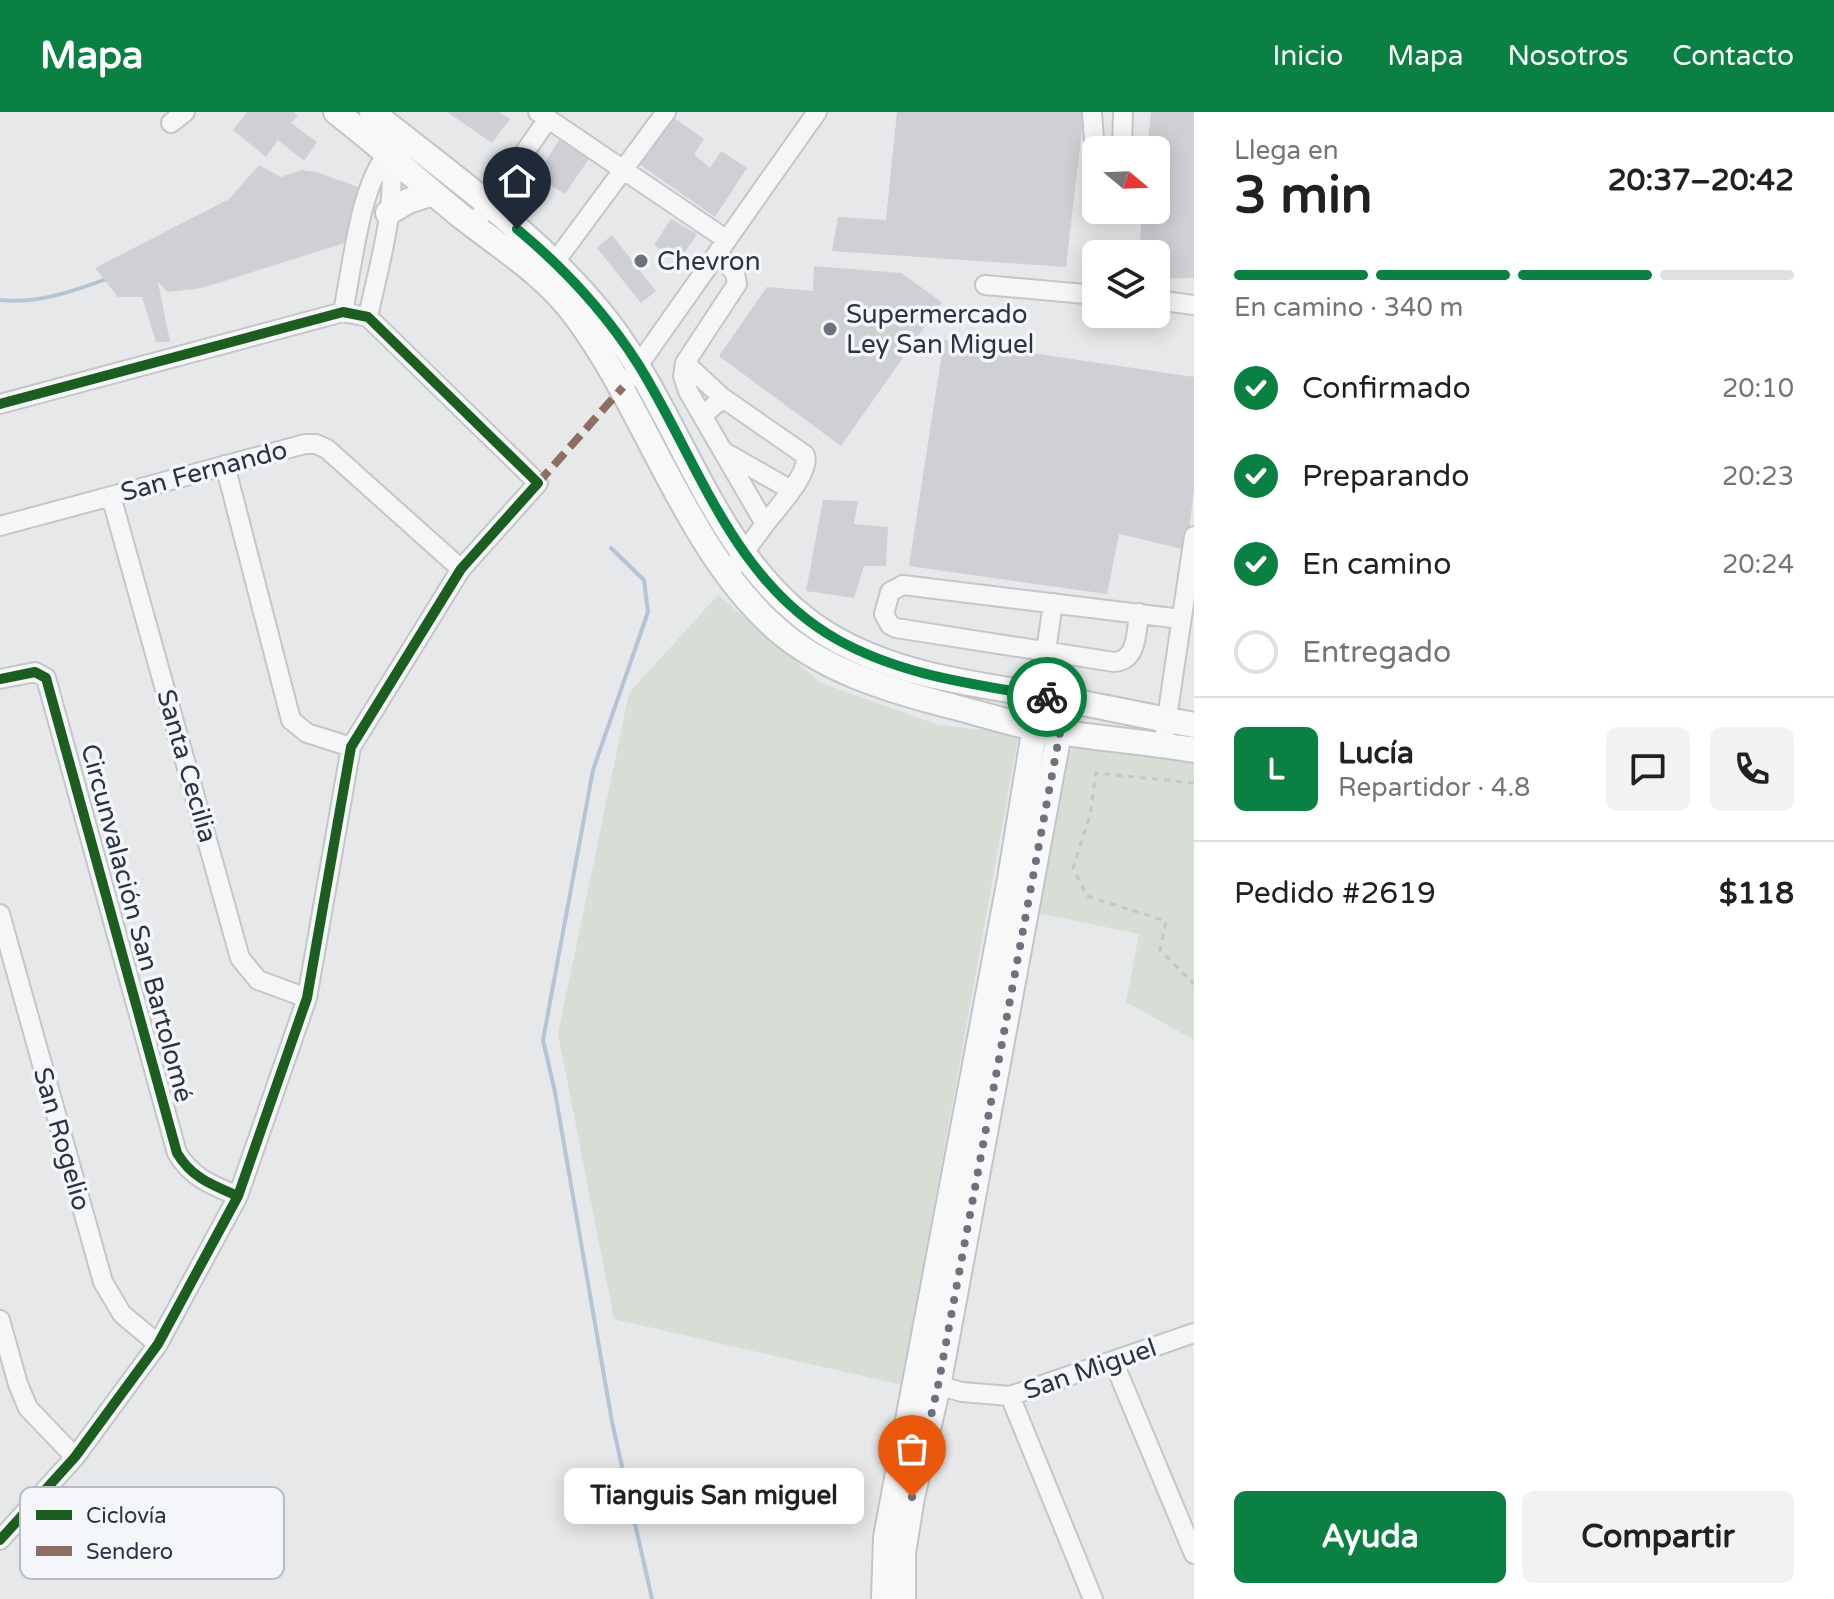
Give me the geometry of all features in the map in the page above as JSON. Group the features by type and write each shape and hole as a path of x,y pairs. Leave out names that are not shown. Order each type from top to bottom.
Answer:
{"main road":[{"path":"336,112 389,153 433,193 480,216"},
{"path":"372,112 389,153"},
{"path":"372,112 423,153 480,216 549,270 610,325 638,365 718,514 743,552 771,586 803,615 834,638 868,655 924,675 1194,725"},
{"path":"389,153 423,153"},
{"path":"388,213 408,201 433,193"},
{"path":"549,270 623,387 704,538 756,608 786,636 819,658 909,695 1035,728 1194,750"},
{"path":"1021,881 1040,695"},
{"path":"903,1599 905,1539 928,1383 1021,881 1060,732 1065,700"},
{"path":"884,1599 886,1537 928,1383"}],"street":[{"path":"549,270 666,112"},
{"path":"623,387 817,112"},
{"path":"1092,112 1094,136"},
{"path":"1122,136 1123,112"},
{"path":"480,216 543,116 624,170 722,246 735,273 735,290 685,363 683,376 688,391 765,524"},
{"path":"368,317 388,213 392,169 389,153"},
{"path":"343,312 370,184 378,164 389,153"},
{"path":"985,285 1082,294"},
{"path":"1170,302 1194,305"},
{"path":"0,404 343,312 368,317 538,483 461,569 351,747 307,998 238,1196 158,1344 75,1457 48,1487"},
{"path":"685,363 723,398 805,455 806,468 728,574"},
{"path":"703,415 723,398"},
{"name":"San Fernando","path":"0,526 305,444 316,444 334,455 461,569"},
{"path":"726,452 791,490"},
{"path":"225,465 291,720 307,733 351,747"},
{"name":"Santa Cecilia","path":"111,496 240,958 258,980 307,998"},
{"path":"1162,745 1194,536"},
{"path":"1139,613 1131,656 1125,661 896,628 890,625 884,614 890,592 903,585 1139,613 1181,619"},
{"path":"1046,651 1053,603"},
{"name":"Circunvalación San Bartolomé","path":"0,679 35,672 46,678 177,1153 202,1181 238,1196"},
{"name":"San Rogelio","path":"0,914 103,1282 122,1314 158,1344"},
{"path":"0,1320 28,1408 75,1457"},
{"name":"San Miguel","path":"928,1383 962,1392 1010,1396 1114,1363 1194,1333"},
{"path":"1114,1363 1194,1554"},
{"path":"1010,1396 1093,1599"},
{"path":"0,1540 20,1518"}],"path":[{"path":"1194,783 1096,773 1090,815 1073,868 1087,896 1166,921 1160,950 1194,984"}],"shaded area":[{"path":"718,595 821,683 939,725 993,731 1018,738 902,1385 614,1319 558,1034 629,693"},
{"path":"1078,745 1194,761 1194,1040 1126,1002 1139,934 1038,913 1066,754"}],"building":[{"path":"247,112 293,112 298,115 291,123 317,142 304,161 278,140 266,157 233,130"},
{"path":"447,112 499,112 510,119 492,143"},
{"path":"897,112 1084,112 1066,267 832,251 838,217 886,220"},
{"path":"1151,112 1194,112 1194,278 1170,279 1170,240 1140,240 1141,224 1170,224 1170,136 1148,136"},
{"path":"673,117 704,139 694,154 710,168 721,151 747,168 715,217 639,164"},
{"path":"559,140 590,157 565,194 536,177"},
{"path":"259,165 281,177 301,170 316,172 364,189 354,240 202,288 168,292 158,282 170,342 156,342 142,297 118,297 95,268 229,199"},
{"path":"671,219 697,234 679,261 654,245"},
{"path":"612,235 656,291 641,303 597,248"},
{"name":"Supermercado Ley San Miguel","path":"814,266 901,273 942,302 841,446 719,356 767,287 813,291"},
{"path":"944,340 1194,377 1194,489 1187,550 1119,534 1107,594 909,566"},
{"path":"823,500 858,501 854,524 888,527 886,566 864,566 854,598 806,591"}],"waterway":[{"path":"0,300 40,299 106,279"},
{"path":"611,548 644,580 648,612 593,770 543,1040 555,1092 612,1422 652,1599"}],"marked path":[{"path":"538,483 623,387"}],"cycle path":[{"path":"0,404 343,312 368,317 538,483 461,569 351,747 307,998 238,1196 158,1344 75,1457 48,1487"},
{"path":"0,679 35,672 46,678 177,1153 196,1175 238,1196"},
{"path":"0,1540 20,1518"}],"way so far":[{"path":"912,1497 938,1386 1060,732 1065,700 1047,697"}],"place":[{"name":"Chevron","path":"641,261"},
{"name":"Supermercado Ley San Miguel","path":"830,329"},
{"name":"Tianguis San miguel","path":"912,1497"}],"route":[{"path":"517,229 573,279 610,325 638,365 718,514 743,552 787,601 834,638 868,655 924,675 1047,697"}]}
